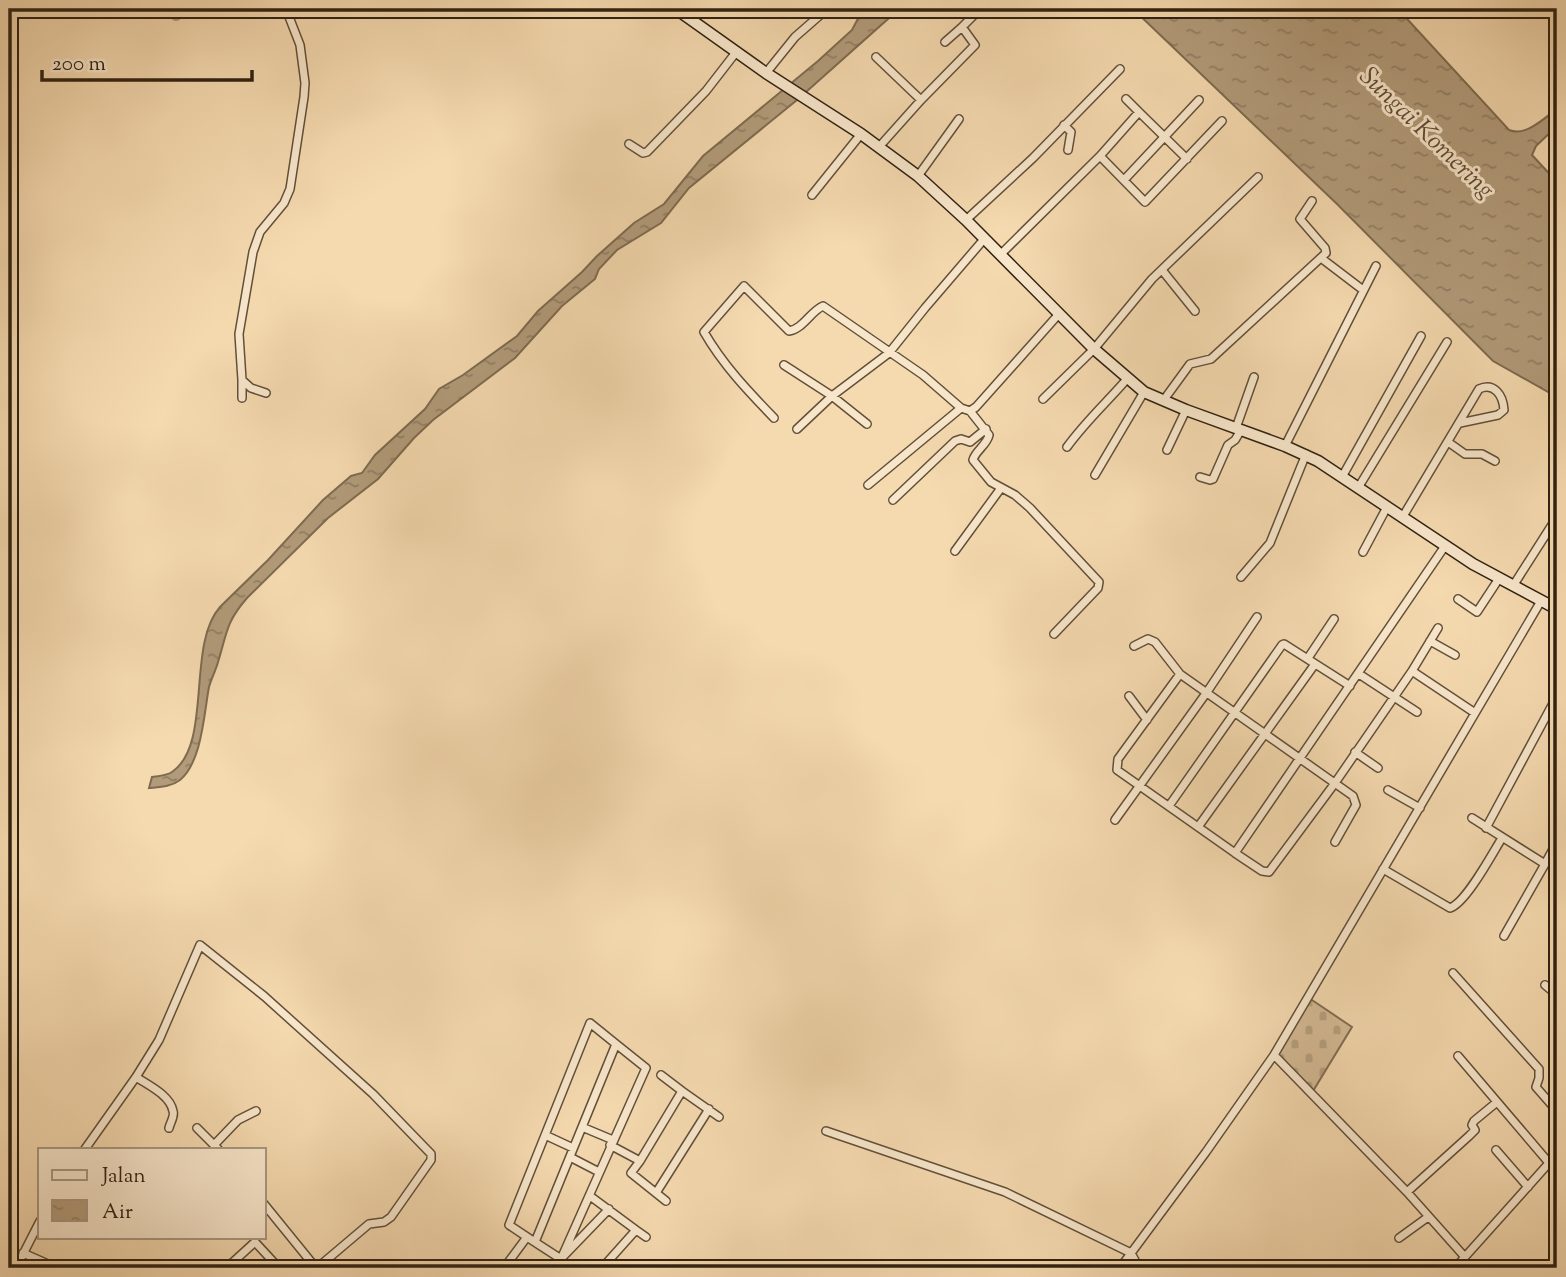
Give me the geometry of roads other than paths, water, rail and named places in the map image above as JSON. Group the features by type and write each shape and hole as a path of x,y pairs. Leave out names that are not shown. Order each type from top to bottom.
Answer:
{"main road":[{"path":"676,9 766,73 861,134 918,176 966,220 1058,315 1144,392 1306,454 1498,580 1557,609"}],"street":[{"path":"242,398 239,334 253,253 260,232 284,203 290,188 304,97 300,46 286,9"},
{"path":"766,73 795,37 827,9"},
{"path":"944,42 977,11"},
{"path":"879,147 975,45 962,27"},
{"path":"629,144 641,152 647,152 706,91 737,51"},
{"path":"876,57 921,100"},
{"path":"966,220 1033,158 1120,69"},
{"path":"1126,99 1186,159"},
{"path":"1124,180 1199,100"},
{"path":"1000,255 1100,156 1139,112"},
{"path":"918,176 959,120"},
{"path":"1100,156 1145,202 1222,121"},
{"path":"1064,124 1071,132 1068,150"},
{"path":"812,195 861,134"},
{"path":"1044,399 1094,349 1162,270 1258,177"},
{"path":"1163,401 1188,366 1211,359 1321,258 1326,249 1300,219 1312,201"},
{"path":"797,429 832,396 890,353 985,239"},
{"path":"1321,258 1363,290"},
{"path":"1285,446 1376,266"},
{"path":"1162,270 1195,310"},
{"path":"774,418 730,371 704,332 744,286 789,331 795,331 823,306 929,380 986,429 989,437 972,459 990,481 1015,495 1030,508 1099,582 1098,588 1054,634"},
{"path":"868,485 965,409 976,407 1058,315"},
{"path":"1342,477 1421,336"},
{"path":"1358,488 1447,342"},
{"path":"784,365 832,396 867,424"},
{"path":"1200,477 1213,479 1228,445 1234,441 1254,377"},
{"path":"1067,447 1086,421 1127,379"},
{"path":"242,380 251,388 266,393"},
{"path":"1402,517 1480,387 1493,388 1502,397 1504,410 1498,415 1460,422"},
{"path":"1094,475 1144,392"},
{"path":"1167,450 1186,410"},
{"path":"893,500 956,441 961,439 970,442 986,429"},
{"path":"1448,442 1465,454 1482,454 1495,461"},
{"path":"1241,577 1270,543 1306,454"},
{"path":"955,551 1000,488"},
{"path":"1363,552 1387,507"},
{"path":"1513,586 1557,517"},
{"path":"1235,853 1444,546"},
{"path":"1458,599 1477,612 1498,580"},
{"path":"1120,1268 1275,1055 1541,601"},
{"path":"1115,820 1208,692 1257,617"},
{"path":"1308,659 1334,618"},
{"path":"1180,674 1118,759 1117,770 1266,873 1271,871 1335,783 1412,671 1438,628"},
{"path":"1134,646 1148,639 1154,642 1180,674 1353,796 1356,802 1335,842"},
{"path":"1430,641 1455,655"},
{"path":"1168,806 1282,645 1350,686"},
{"path":"1198,827 1315,664"},
{"path":"1412,671 1475,713"},
{"path":"1359,674 1417,712"},
{"path":"1129,696 1147,720"},
{"path":"1486,828 1557,696"},
{"path":"1355,752 1378,768"},
{"path":"1388,790 1420,808"},
{"path":"1472,818 1545,864"},
{"path":"1383,869 1450,908 1457,906 1465,897 1502,838"},
{"path":"1504,936 1557,842"},
{"path":"86,1148 136,1077 167,1024 200,945 278,1009 373,1094 429,1151 431,1160 391,1217 384,1222 369,1224 317,1268 266,1206"},
{"path":"1453,973 1539,1069 1536,1087 1557,1111"},
{"path":"1545,985 1551,990 1557,987"},
{"path":"590,1023 646,1068 561,1259 509,1225 590,1023"},
{"path":"535,1242 616,1044"},
{"path":"1275,1055 1407,1192 1464,1256"},
{"path":"1458,1056 1550,1164"},
{"path":"661,1075 719,1117"},
{"path":"136,1077 161,1094 173,1109 169,1128"},
{"path":"666,1201 631,1173 682,1091"},
{"path":"1407,1192 1469,1136 1475,1130 1472,1125 1474,1121 1497,1102"},
{"path":"656,1193 709,1110"},
{"path":"197,1128 216,1147 238,1120 256,1111"},
{"path":"582,1128 612,1142 640,1161"},
{"path":"826,1131 1005,1192 1131,1253 1139,1268"},
{"path":"545,1135 573,1148"},
{"path":"1496,1150 1528,1187"},
{"path":"1455,1268 1557,1154"},
{"path":"570,1157 599,1172"},
{"path":"590,1196 646,1237"},
{"path":"552,1268 608,1209"},
{"path":"1399,1238 1428,1217"},
{"path":"16,1268 38,1225"},
{"path":"602,1268 636,1230"},
{"path":"504,1268 527,1237"},
{"path":"232,1264 255,1242 279,1268"},
{"path":"23,1253 57,1268"}],"water":[{"path":"863,9 894,9 889,18 797,100 689,188 661,223 617,250 599,269 595,279 562,306 515,358 433,420 378,479 328,518 247,598 231,621 226,635 209,687 201,736 193,762 177,782 149,788 152,777 172,772 184,758 192,740 204,645 210,624 220,607 323,500 351,476 362,473 375,455 425,409 439,389 517,336 538,311 597,256 634,223 664,204 703,156 852,30"},
{"name":"Sungai Komering","path":"1133,9 1398,9 1509,130 1528,129 1557,109 1557,126 1536,146 1532,155 1557,182 1557,397 1493,361 1337,204"}],"waterway":[{"path":"176,15 177,9"}]}
